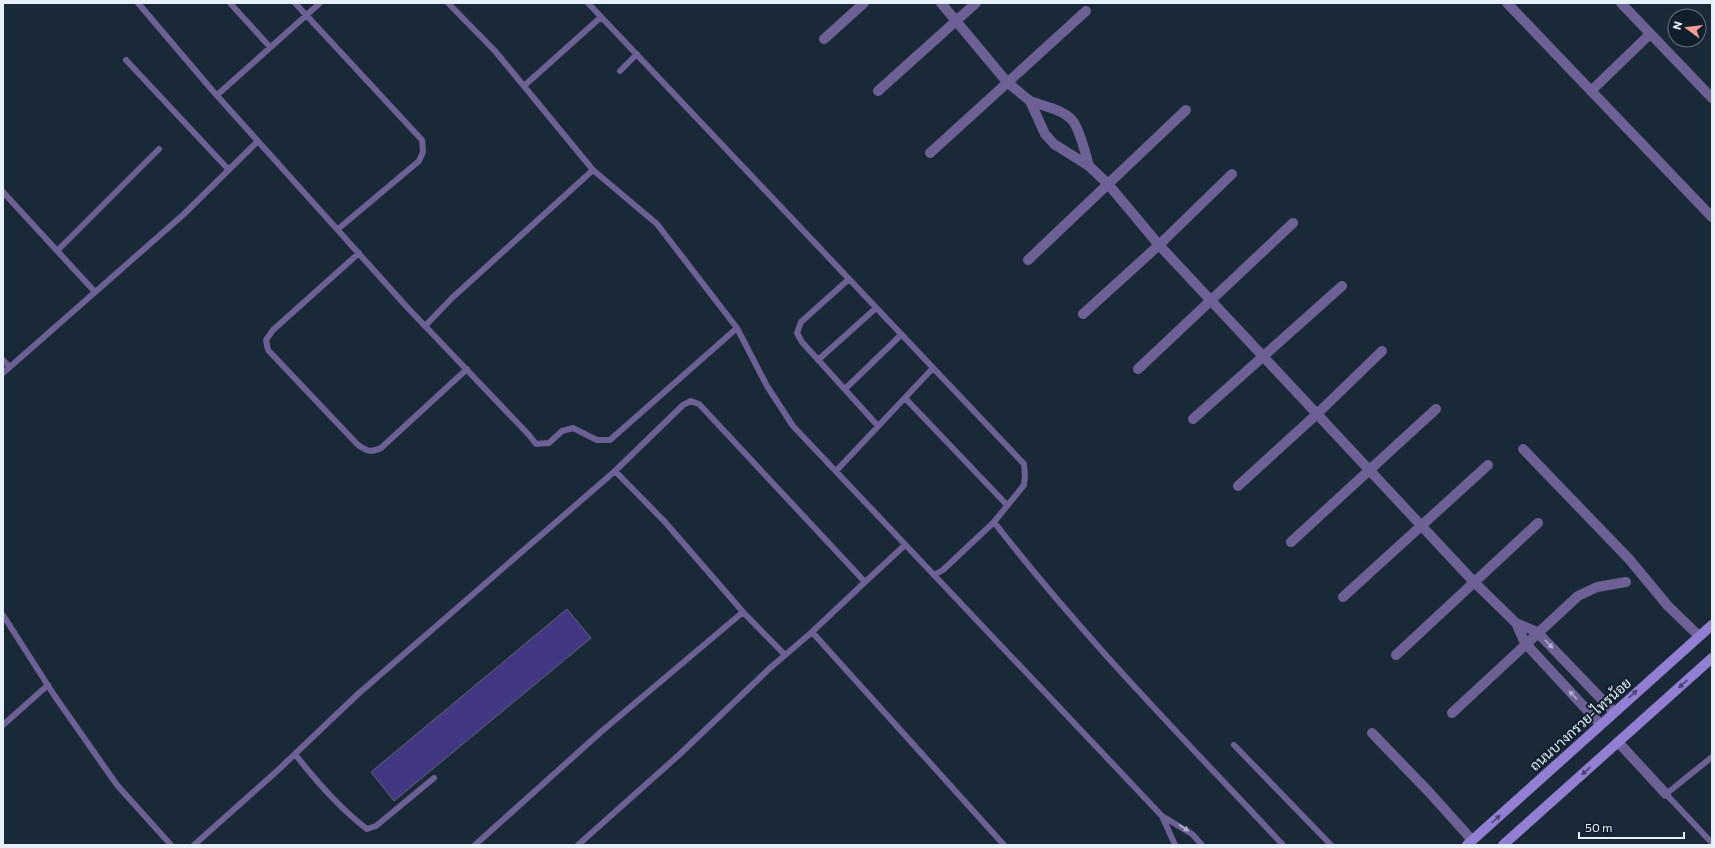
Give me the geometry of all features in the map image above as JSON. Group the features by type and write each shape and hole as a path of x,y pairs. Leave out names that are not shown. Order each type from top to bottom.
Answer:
{"main road":[{"name":"ถนนบางกรวย-ไทรน้อย","path":"1469,843 1712,624"},
{"path":"1503,845 1712,658"}],"street":[{"path":"824,39 864,3"},
{"path":"941,3 1007,82 1030,101 1062,113 1072,119 1076,126 1089,166"},
{"path":"878,91 976,3"},
{"path":"1507,3 1712,217"},
{"path":"1621,3 1712,98"},
{"path":"930,153 1086,11"},
{"path":"1591,91 1650,34"},
{"path":"1030,101 1046,134 1054,144 1089,166 1108,184 1159,245 1474,582 1516,623 1537,632 1614,712"},
{"path":"1028,260 1186,110"},
{"path":"1083,314 1159,245 1232,174"},
{"path":"1138,369 1293,223"},
{"path":"1193,419 1342,286"},
{"path":"1238,486 1318,414 1382,351"},
{"path":"1291,542 1436,409"},
{"path":"1523,449 1629,559 1668,606 1699,636"},
{"path":"1343,597 1488,465"},
{"path":"1396,655 1538,523"},
{"path":"1452,712 1525,643 1578,596 1597,587 1626,582"},
{"path":"1516,623 1525,643 1600,724"},
{"path":"1372,733 1429,792 1469,843"},
{"path":"1618,742 1666,794"}],"lane":[{"path":"138,3 258,141 426,326 536,444 549,443 562,431 573,428 597,440 610,440 737,328"},
{"path":"230,3 270,48"},
{"path":"295,3 422,140 423,152 419,161 338,229"},
{"path":"217,95 320,3"},
{"path":"448,3 495,51 593,170 657,224 737,328 767,386 793,426 1162,816 1192,834 1202,845"},
{"path":"588,3 811,241 849,279 1024,464 1024,485 1008,505 994,522 943,570 934,575"},
{"path":"524,86 601,17"},
{"path":"620,71 637,54"},
{"path":"126,60 229,170"},
{"path":"3,373 184,214 258,141"},
{"path":"57,251 159,149"},
{"path":"426,326 452,298 593,170"},
{"path":"3,192 94,292"},
{"path":"359,252 273,330 266,340 268,350 358,445 367,451 374,451 381,448 467,369"},
{"path":"849,279 801,322 797,333 802,342 878,426"},
{"path":"818,360 876,308"},
{"path":"845,390 901,335"},
{"path":"3,360 10,367"},
{"path":"836,471 933,368"},
{"path":"905,398 1008,505"},
{"path":"194,845 295,754 358,694 615,471 683,405 690,401 699,404 865,582"},
{"path":"615,471 665,522 743,612 785,655"},
{"path":"994,522 1013,547 1108,658 1283,845"},
{"path":"578,845 680,754 905,545"},
{"path":"475,845 602,731 743,612"},
{"path":"3,615 48,685 117,785 171,845"},
{"path":"812,632 1004,845"},
{"path":"3,725 48,685"},
{"path":"1234,745 1331,845"},
{"path":"295,754 318,783 354,819 367,829 376,826 434,778"},
{"path":"1712,757 1666,794 1712,843"},
{"path":"1162,816 1175,845"}],"building":[{"path":"567,609 591,638 394,801 371,772"}]}
